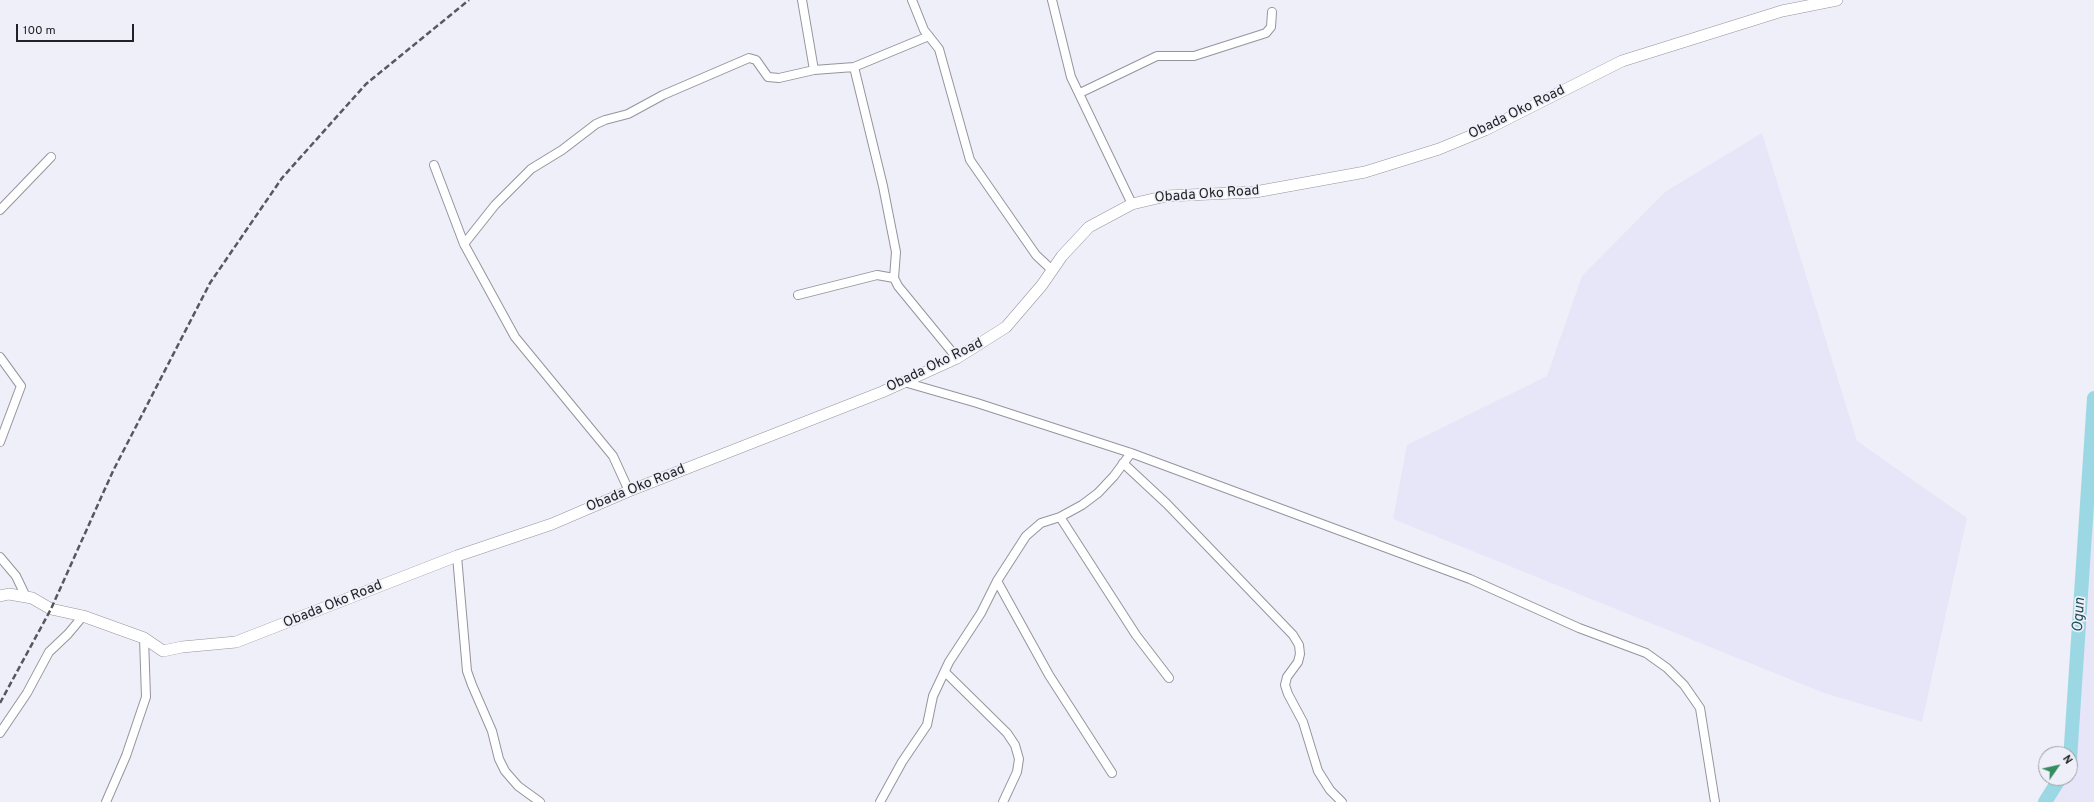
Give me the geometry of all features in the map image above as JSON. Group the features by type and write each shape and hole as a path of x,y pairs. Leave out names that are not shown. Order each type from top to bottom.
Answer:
{"main road":[{"name":"Obada Oko Road","path":"0,596 9,594 26,597 51,609 82,616 144,638 163,651 182,647 236,642 457,556 552,524 629,491 904,382 956,358 986,341 1006,327 1042,285 1062,256 1089,227 1132,204 1166,196 1255,192 1365,172 1439,149 1485,130 1622,62 1782,11 1837,0"}],"street":[{"path":"802,0 814,70"},
{"path":"912,0 929,36 939,49 970,160 1036,255 1052,270"},
{"path":"1052,0 1071,77 1080,92 1132,204"},
{"path":"1080,92 1157,56 1194,56 1266,33 1271,27 1272,12"},
{"path":"464,244 495,205 531,169 562,150 596,124 628,114 663,95 749,58 756,60 764,74 772,78 814,70 854,67 929,36"},
{"path":"854,67 883,186 896,252 894,278 898,286 956,358"},
{"path":"0,210 51,157"},
{"path":"434,165 464,244 515,337 613,456 629,491"},
{"path":"798,295 877,275 894,278"},
{"path":"0,357 21,386 0,442"},
{"path":"904,382 977,403 1131,453 1470,578 1579,628 1646,652 1667,668 1684,685 1700,708 1716,802"},
{"path":"880,802 902,762 927,725 933,696 958,646 981,613 997,581 1026,536 1041,523 1060,517 1082,505 1098,493 1131,453"},
{"path":"1123,463 1167,504 1293,636 1299,645 1300,654 1298,662 1287,677 1285,685 1288,694 1303,722 1318,771 1330,790 1342,802"},
{"path":"1060,517 1136,635 1169,678"},
{"path":"457,556 460,576 467,671 492,732 499,760 518,786 540,802"},
{"path":"0,557 16,576 26,597"},
{"path":"997,581 1049,675 1112,773"},
{"path":"0,733 27,693 49,652 68,634 82,616"},
{"path":"106,802 126,756 146,697 144,638"},
{"path":"945,672 1007,733 1015,745 1019,760 1017,772 1003,802"}],"shaded area":[{"path":"1762,133 1857,441 1967,518 1922,722 1824,693 1393,519 1407,445 1547,376 1582,276 1665,192"},
{"path":"2094,398 2094,802 2045,802 2055,786 2078,786 2078,746 2072,746"}],"waterway":[{"name":"Ogun","path":"2071,746 2094,398"},
{"name":"Ogun","path":"2045,802 2055,786"}],"railway":[{"path":"0,703 51,609 113,471 210,283 282,178 366,84 469,0"}]}
